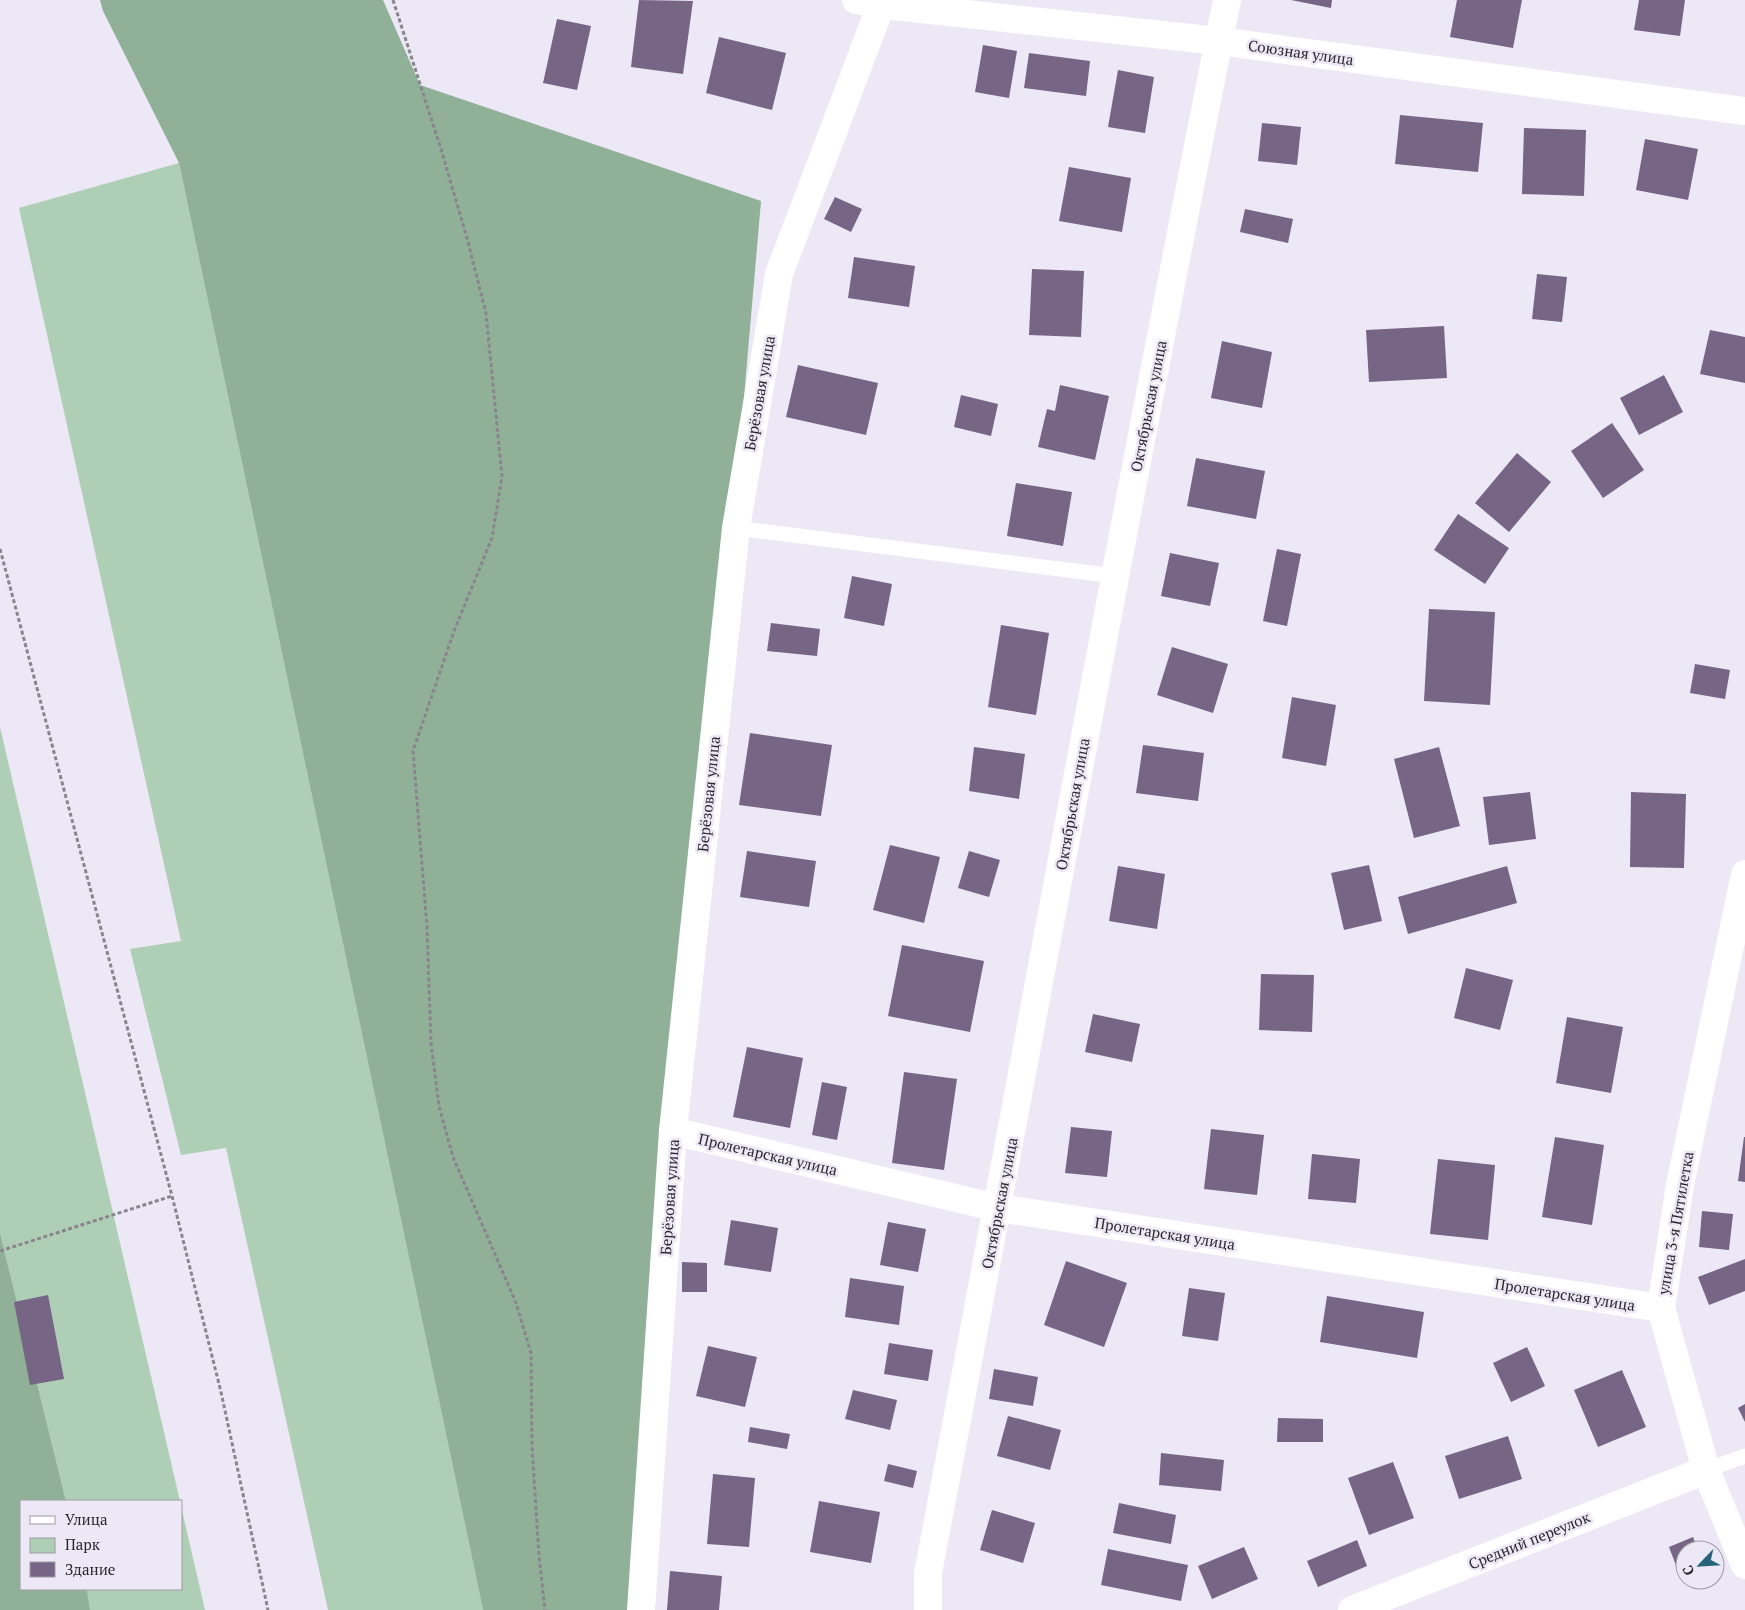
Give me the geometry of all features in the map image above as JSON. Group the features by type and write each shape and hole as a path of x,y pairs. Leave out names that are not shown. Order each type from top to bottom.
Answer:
{"street":[{"name":"Союзная улица","path":"856,0 1219,41 1745,112"},
{"name":"Октябрьская улица","path":"928,1610 928,1574 1115,576 1228,0"},
{"name":"Берёзовая улица","path":"641,1610 674,1131 736,528 779,274 883,2"},
{"name":"улица 3-я Пятилетка","path":"1745,874 1680,1185 1661,1308 1706,1470 1745,1565"},
{"name":"Пролетарская улица","path":"674,1131 998,1208 1661,1308"},
{"name":"Средний переулок","path":"1352,1610 1706,1470"}],"lane":[{"path":"736,528 1115,576"},
{"path":"1706,1470 1745,1456"}],"path":[{"path":"393,0 467,238 486,314 502,476 492,538 454,631 413,751 427,927 431,1043 438,1106 453,1157 516,1303 531,1353 532,1447 544,1610"},
{"path":"0,548 172,1196 221,1392 268,1610"},
{"path":"0,1251 172,1196"}],"green space":[{"path":"100,0 383,0 420,85 761,201 639,1610 483,1610 179,163 103,11"},
{"path":"179,163 483,1610 328,1610 226,1148 181,1155 130,949 181,941 19,208"},
{"path":"0,727 180,1500 66,1500 0,1233"},
{"path":"0,1233 66,1500 20,1500 20,1590 87,1590 90,1610 0,1610"},
{"path":"182,1510 205,1610 90,1610 87,1590 182,1590"}],"building":[{"path":"639,0 693,1 683,74 631,67"},
{"path":"1291,0 1332,0 1331,8"},
{"path":"1457,0 1522,0 1513,48 1450,37"},
{"path":"1639,0 1685,0 1680,36 1634,30"},
{"path":"557,19 591,26 577,90 543,83"},
{"path":"719,37 786,53 772,110 706,93"},
{"path":"983,45 1017,51 1009,98 975,92"},
{"path":"1029,53 1090,61 1086,96 1024,88"},
{"path":"1118,70 1154,77 1145,133 1108,127"},
{"path":"1400,115 1483,123 1478,172 1395,164"},
{"path":"1262,123 1301,127 1297,165 1258,161"},
{"path":"1524,128 1586,130 1584,196 1522,194"},
{"path":"1645,139 1698,149 1688,200 1636,190"},
{"path":"1069,167 1131,178 1122,232 1059,221"},
{"path":"835,197 862,209 851,232 824,219"},
{"path":"1245,209 1293,219 1288,243 1240,232"},
{"path":"854,257 915,266 909,307 848,298"},
{"path":"1032,269 1084,271 1081,337 1029,335"},
{"path":"1537,274 1567,277 1562,322 1532,319"},
{"path":"1444,326 1447,378 1369,382 1366,330"},
{"path":"1710,330 1745,337 1745,383 1700,374"},
{"path":"1222,341 1272,352 1262,408 1211,398"},
{"path":"798,365 878,383 866,435 786,417"},
{"path":"1664,375 1683,412 1639,435 1620,398"},
{"path":"1060,385 1109,396 1095,460 1038,447 1047,409 1055,411"},
{"path":"961,395 998,404 991,436 954,427"},
{"path":"1612,423 1644,470 1603,498 1571,451"},
{"path":"1517,453 1551,482 1509,532 1475,503"},
{"path":"1196,458 1265,471 1256,519 1187,506"},
{"path":"1016,483 1072,492 1063,546 1007,536"},
{"path":"1458,514 1509,548 1485,584 1434,550"},
{"path":"1277,549 1301,554 1287,626 1263,621"},
{"path":"1170,553 1219,563 1210,606 1161,596"},
{"path":"852,576 892,584 884,626 844,618"},
{"path":"1429,609 1495,612 1490,705 1424,701"},
{"path":"771,623 820,629 817,656 767,651"},
{"path":"1001,625 1049,633 1036,715 988,707"},
{"path":"1172,647 1228,664 1213,713 1157,695"},
{"path":"1695,664 1730,670 1725,699 1690,693"},
{"path":"1292,697 1336,705 1326,766 1282,758"},
{"path":"750,733 832,745 821,816 739,805"},
{"path":"1143,745 1204,753 1198,801 1136,793"},
{"path":"974,747 1025,754 1019,799 969,791"},
{"path":"1439,747 1460,826 1414,838 1394,759"},
{"path":"1530,792 1536,839 1489,845 1483,797"},
{"path":"1631,792 1686,794 1684,868 1630,867"},
{"path":"890,845 940,857 924,923 873,910"},
{"path":"747,851 816,861 809,907 740,897"},
{"path":"969,851 1000,860 989,897 958,888"},
{"path":"1369,865 1382,921 1344,930 1331,873"},
{"path":"1118,866 1165,874 1157,929 1109,921"},
{"path":"1507,866 1517,903 1408,934 1398,897"},
{"path":"902,945 984,961 970,1032 888,1016"},
{"path":"1466,968 1513,980 1500,1030 1454,1018"},
{"path":"1261,974 1314,975 1312,1032 1259,1030"},
{"path":"1093,1014 1140,1024 1132,1062 1085,1052"},
{"path":"1567,1017 1623,1027 1611,1093 1556,1083"},
{"path":"747,1047 803,1058 790,1128 733,1117"},
{"path":"904,1072 957,1079 944,1170 892,1163"},
{"path":"822,1082 847,1087 837,1140 812,1135"},
{"path":"1071,1127 1112,1131 1107,1177 1065,1173"},
{"path":"1211,1129 1264,1135 1257,1195 1204,1189"},
{"path":"1555,1137 1604,1145 1592,1225 1542,1217"},
{"path":"1745,1137 1745,1182 1738,1181"},
{"path":"1312,1154 1360,1159 1356,1203 1308,1199"},
{"path":"1438,1159 1495,1165 1488,1240 1430,1234"},
{"path":"1702,1211 1733,1214 1729,1250 1699,1247"},
{"path":"731,1220 778,1228 771,1272 724,1265"},
{"path":"888,1222 926,1229 918,1272 880,1265"},
{"path":"1745,1259 1745,1291 1709,1305 1698,1277"},
{"path":"1066,1261 1127,1283 1104,1347 1044,1325"},
{"path":"682,1262 707,1263 707,1292 682,1292"},
{"path":"850,1278 904,1286 899,1325 845,1317"},
{"path":"1189,1288 1225,1293 1218,1341 1182,1336"},
{"path":"48,1295 64,1379 30,1385 14,1302"},
{"path":"1327,1296 1424,1312 1417,1358 1320,1342"},
{"path":"889,1343 933,1350 928,1381 884,1374"},
{"path":"708,1346 757,1357 745,1407 696,1396"},
{"path":"1527,1347 1545,1386 1511,1402 1493,1363"},
{"path":"994,1369 1038,1377 1033,1406 989,1399"},
{"path":"1622,1370 1646,1427 1598,1447 1574,1390"},
{"path":"853,1390 897,1400 890,1430 845,1419"},
{"path":"1745,1404 1745,1422 1738,1408"},
{"path":"1008,1416 1061,1430 1050,1470 997,1456"},
{"path":"1278,1418 1323,1419 1323,1442 1277,1442"},
{"path":"750,1427 790,1434 787,1449 748,1442"},
{"path":"1508,1436 1522,1479 1459,1499 1445,1456"},
{"path":"1161,1453 1224,1460 1221,1491 1159,1485"},
{"path":"1393,1462 1414,1518 1369,1535 1348,1478"},
{"path":"888,1464 917,1471 913,1488 884,1481"},
{"path":"713,1474 755,1478 749,1547 707,1544"},
{"path":"819,1501 880,1512 871,1563 810,1552"},
{"path":"1119,1503 1176,1515 1171,1544 1113,1533"},
{"path":"992,1510 1035,1523 1023,1563 980,1550"},
{"path":"1357,1540 1367,1566 1318,1587 1307,1561"},
{"path":"1675,1544 1675,1563 1669,1547"},
{"path":"1244,1547 1258,1579 1212,1599 1198,1566"},
{"path":"1108,1549 1188,1565 1181,1601 1101,1585"},
{"path":"670,1571 722,1576 719,1610 667,1610"}]}
